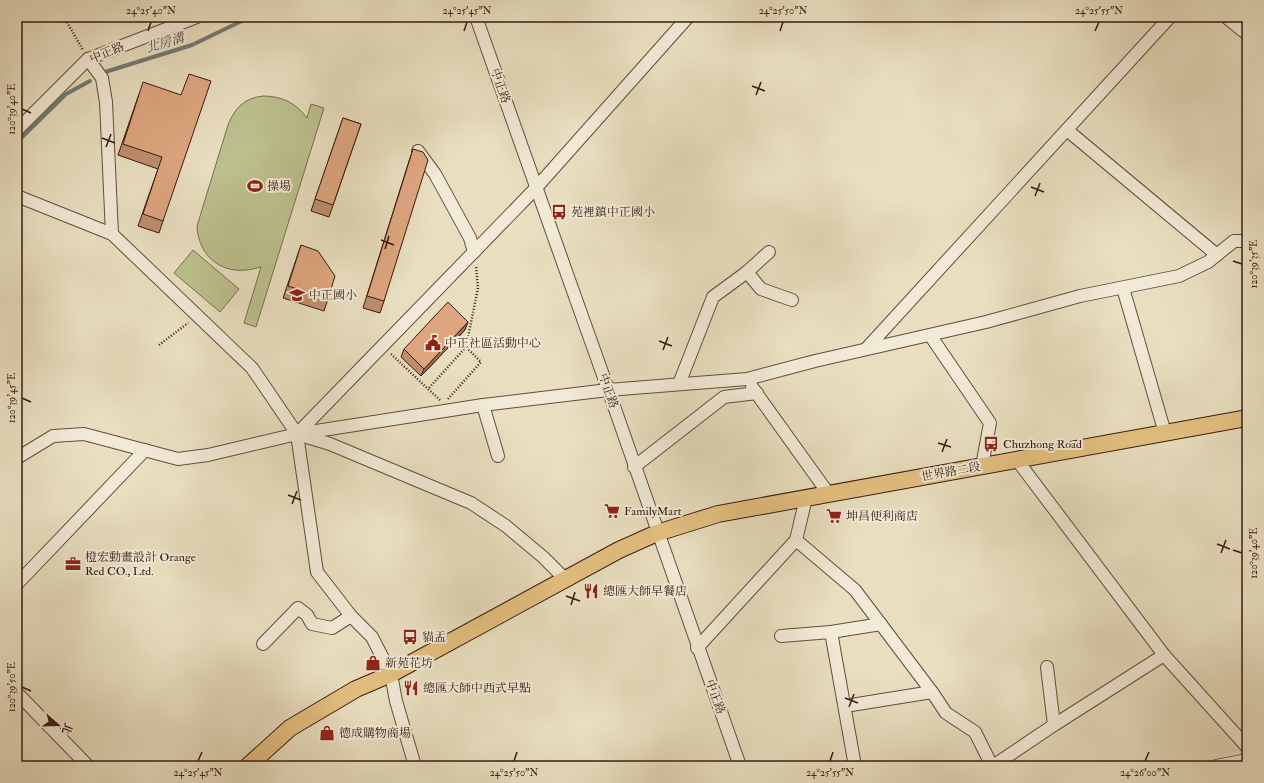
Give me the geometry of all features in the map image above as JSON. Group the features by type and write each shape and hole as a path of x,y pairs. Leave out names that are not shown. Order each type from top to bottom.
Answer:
{"main road":[{"name":"世界路二段","path":"248,766 290,728 356,689 391,674 619,550 657,533 718,514 1247,418"}],"street":[{"name":"中正路","path":"17,130 88,59 197,17"},
{"name":"中正路","path":"476,17 608,390 697,648 740,766"},
{"path":"297,434 536,189 688,17"},
{"path":"866,349 1170,17"},
{"path":"1226,17 1247,34"},
{"path":"88,59 102,78 106,102 112,234"},
{"path":"1067,130 1217,255"},
{"path":"418,151 435,174 470,238 474,252"},
{"path":"17,196 112,234 252,368 297,434 317,572 351,616 372,637 391,674 396,702 415,766"},
{"path":"17,458 53,436 84,434 178,459 208,455 297,434 483,405 608,390 747,380 815,361 986,322 1080,296 1179,276 1208,262 1234,241 1247,241"},
{"path":"679,384 713,296 746,272 769,252"},
{"path":"746,272 761,289 792,300"},
{"path":"1123,288 1165,433"},
{"path":"930,335 990,423 982,466"},
{"path":"747,380 828,493"},
{"path":"634,466 724,397 757,393"},
{"path":"483,405 498,456"},
{"path":"297,434 330,444 471,503 506,526 543,557 565,579"},
{"path":"17,584 145,450"},
{"path":"1017,460 1164,655 1247,747"},
{"path":"697,648 796,540 806,498"},
{"path":"796,540 855,590 932,692 946,713 975,732 992,766 1164,655"},
{"path":"263,644 298,608 307,615 312,624 332,628 351,616"},
{"path":"781,636 832,632 881,624"},
{"path":"832,632 855,766"},
{"path":"1046,666 1054,725"},
{"path":"845,706 932,692"},
{"path":"17,693 88,766"},
{"path":"1216,766 1247,760"}],"path":[{"path":"64,17 88,59"},
{"path":"428,389 466,347 478,288 474,252"},
{"path":"159,345 198,315"},
{"path":"383,346 443,403 481,362 466,347"}],"green space":[{"path":"256,97 276,97 288,101 298,108 307,118 311,104 324,108 256,327 244,323 261,267 248,270 236,270 218,265 211,259 201,245 197,226 231,119 237,109 245,102"},
{"path":"193,250 239,289 220,312 174,273"}],"building":[{"path":"189,74 211,81 163,221 143,214 162,157 123,144 143,82 181,95"},
{"path":"343,118 361,124 333,205 315,199"},
{"path":"413,149 423,152 428,160 384,301 367,296"},
{"path":"301,245 318,251 335,276 328,299 288,286"},
{"name":"中正社區活動中心","path":"448,302 468,322 424,369 404,349"}],"waterway":[{"name":"北房溝","path":"105,72 192,45 250,17"},
{"name":"北房溝","path":"17,142 66,94 90,81"}],"place":[{"name":"操場","path":"255,186"},
{"name":"苑裡鎮中正國小","path":"559,212"},
{"name":"中正國小","path":"297,295"},
{"name":"中正社區活動中心","path":"433,343"},
{"name":"Chuzhong Road","path":"991,444"},
{"name":"FamilyMart","path":"612,511"},
{"name":"坤昌便利商店","path":"834,516"},
{"name":"橙宏動畫設計 Orange Red CO., Ltd.","path":"73,564"},
{"name":"總匯大師早餐店","path":"591,591"},
{"name":"貓盂","path":"410,637"},
{"name":"新苑花坊","path":"373,663"},
{"name":"總匯大師中西式早點","path":"411,688"},
{"name":"德成購物商場","path":"327,733"}]}
